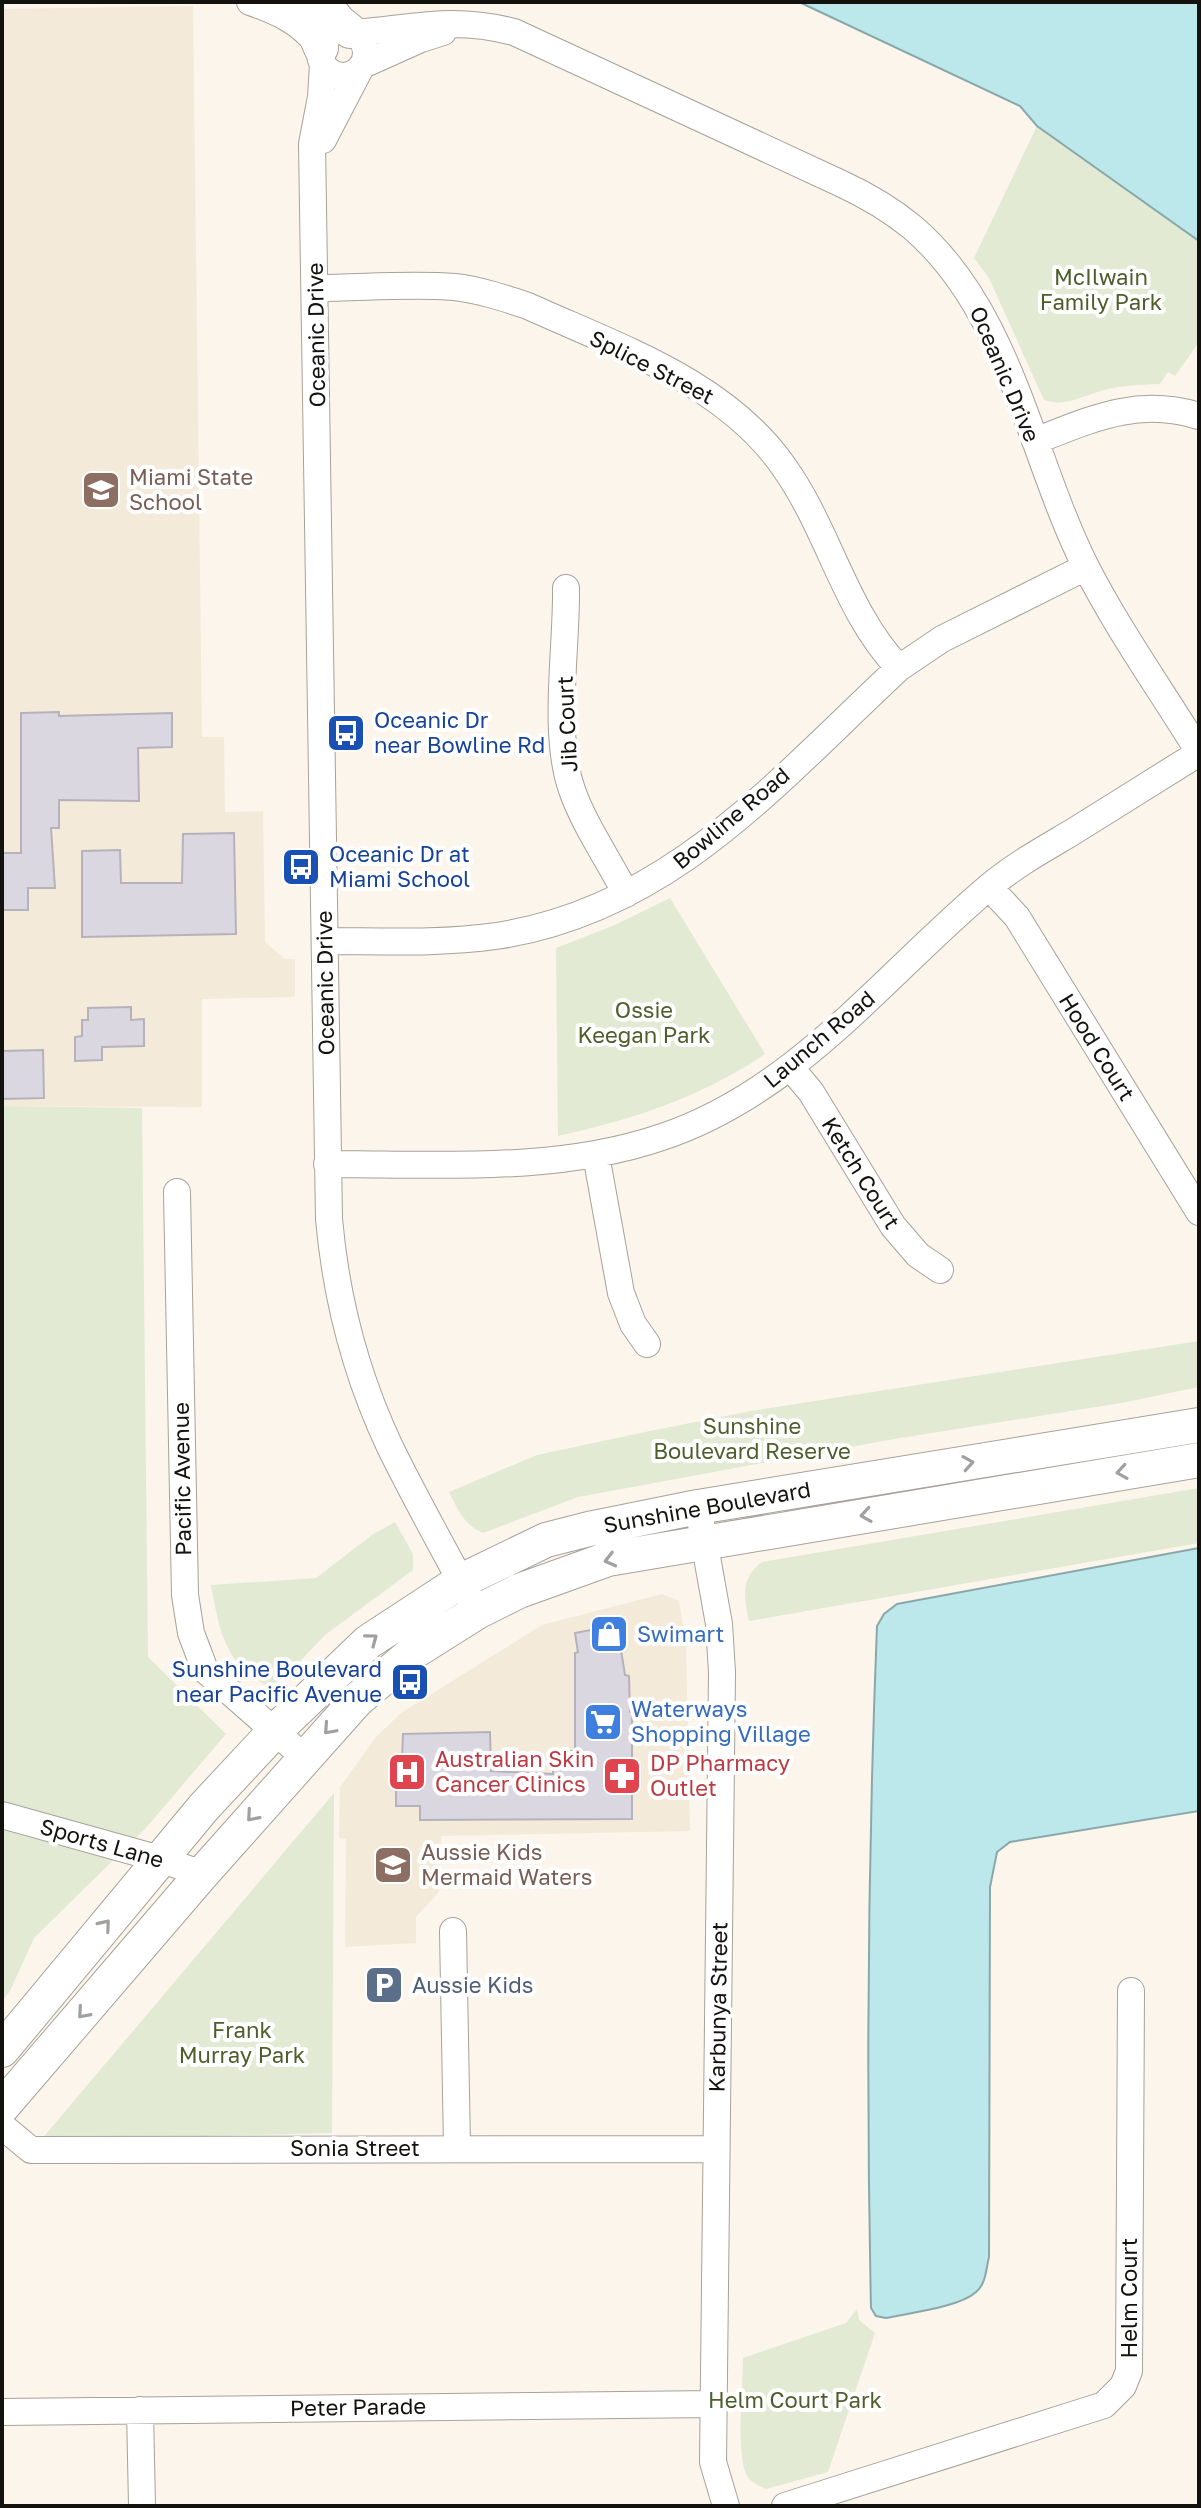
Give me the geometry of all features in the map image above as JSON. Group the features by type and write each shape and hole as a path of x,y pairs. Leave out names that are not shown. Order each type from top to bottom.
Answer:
{"main road":[{"path":"302,2 322,54"},
{"path":"322,2 352,32"},
{"name":"Sunshine Boulevard","path":"274,1732 368,1642 461,1581 546,1540 698,1507 1199,1425"},
{"name":"Sunshine Boulevard","path":"304,1757 339,1718 386,1674 437,1636 519,1591 565,1573 608,1559 705,1541 1199,1460"},
{"path":"2,2050 204,1807 274,1732"},
{"path":"2,2107 304,1757"}],"street":[{"path":"250,2 277,12 309,33 331,73 343,76 361,67 366,47 352,32 332,33 322,54"},
{"name":"Oceanic Drive","path":"352,32 433,23 469,24 490,26 533,40 840,183 888,209 937,252 976,304 994,339 1086,567 1199,752"},
{"name":"Oceanic Drive","path":"312,178 329,125 361,67 421,39 469,24"},
{"name":"Oceanic Drive","path":"322,54 321,97 312,144 312,178 327,1164 332,1256 361,1375 391,1448 477,1612"},
{"name":"Splice Street","path":"316,288 456,287 503,297 672,372 716,399 742,419 785,467 871,633 899,668"},
{"path":"1035,441 1106,414 1133,409 1161,408 1199,416"},
{"name":"Bowline Road","path":"325,941 421,941 496,936 562,920 603,906 672,869 721,832 899,668 942,639 1086,567"},
{"name":"Jib Court","path":"566,588 563,689 566,765 581,810 626,894"},
{"name":"Launch Road","path":"327,1164 516,1163 596,1155 665,1137 700,1122 731,1107 791,1068 989,887 1021,863 1199,752"},
{"name":"Hood Court","path":"989,887 1017,917 1199,1212"},
{"name":"Ketch Court","path":"791,1068 811,1092 893,1226 918,1255 940,1270"},
{"path":"596,1155 624,1301 633,1324 647,1344"},
{"name":"Pacific Avenue","path":"177,1192 184,1580 191,1633 205,1670 304,1757"},
{"name":"Karbunya Street","path":"698,1507 719,1624 722,1672 713,2462 726,2506"},
{"name":"Sports Lane","path":"2,1815 160,1859 202,1874"},
{"path":"453,1931 457,2147"},
{"name":"Helm Court","path":"785,2506 1104,2405 1123,2386 1129,2371 1131,1991"},
{"name":"Sonia Street","path":"2,2126 31,2150 716,2149"},
{"name":"Peter Parade","path":"2,2412 714,2404"},
{"path":"140,2410 142,2506"}],"shaded area":[{"name":"Miami State School","path":"193,6 202,737 224,737 225,812 263,811 265,942 285,959 295,959 295,997 202,999 202,1107 2,1106 2,9"},
{"name":"Waterways Shopping Village","path":"662,1594 679,1601 686,1644 690,1831 441,1836 439,1892 416,1917 416,1943 345,1947 346,1839 339,1838 340,1787 376,1737 401,1713 542,1625"}],"green space":[{"name":"McIlwain Family Park","path":"1037,126 1199,241 1199,342 1175,376 1168,372 1160,384 1115,388 1066,402 1044,400 989,278 974,258"},
{"name":"Ossie Keegan Park","path":"670,898 765,1054 691,1095 613,1122 558,1136 556,948 615,925"},
{"path":"2,1106 142,1108 148,1657 226,1734 145,1829 34,1938 10,1991 2,2001"},
{"name":"Sunshine Boulevard Reserve","path":"1199,1341 1199,1387 578,1497 483,1533 466,1521 449,1492 537,1455 645,1432 751,1411"},
{"path":"1199,1488 1199,1543 749,1621 745,1589 750,1575 762,1562"},
{"path":"395,1522 413,1554 413,1570 325,1635 286,1676 270,1687 243,1669 221,1631 211,1585 316,1578 372,1535"},
{"name":"Frank Murray Park","path":"334,1793 332,2133 41,2140"},
{"name":"Helm Court Park","path":"857,2309 859,2320 875,2333 828,2472 766,2489 757,2485 746,2474 741,2450 743,2358 846,2323"}],"water":[{"path":"799,2 1199,2 1199,241 1037,126 1020,106"},
{"path":"1199,1548 1199,1811 1010,1842 997,1852 990,1887 989,2257 985,2276 976,2292 958,2302 886,2318 876,2316 871,2308 868,2052 877,1626 884,1614 897,1604"}],"building":[{"path":"59,712 59,716 172,713 172,747 138,748 139,801 59,800 59,828 51,828 55,888 28,888 28,910 2,910 2,853 21,853 21,713"},
{"path":"234,833 236,934 82,937 82,851 120,850 121,883 182,883 183,834"},
{"path":"131,1007 131,1020 144,1019 144,1046 102,1047 102,1060 75,1061 75,1037 82,1036 82,1020 88,1020 88,1008"},
{"path":"43,1050 44,1098 2,1099 2,1051"},
{"name":"Waterways Shopping Village","path":"617,1625 625,1675 629,1676 632,1712 632,1819 420,1820 420,1806 396,1806 396,1769 402,1760 403,1734 490,1732 491,1771 553,1774 553,1751 575,1751 575,1653 578,1652 575,1633"}],"place":[{"name":"Miami State School","path":"101,490"},
{"name":"Oceanic Dr near Bowline Rd","path":"346,733"},
{"name":"Oceanic Dr at Miami School","path":"301,867"},
{"name":"Swimart","path":"609,1634"},
{"name":"Sunshine Boulevard near Pacific Avenue","path":"410,1682"},
{"name":"Waterways Shopping Village","path":"603,1722"},
{"name":"Australian Skin Cancer Clinics","path":"407,1772"},
{"name":"DP Pharmacy Outlet","path":"622,1776"},
{"name":"Aussie Kids Mermaid Waters","path":"393,1865"},
{"name":"Aussie Kids","path":"384,1985"}]}
